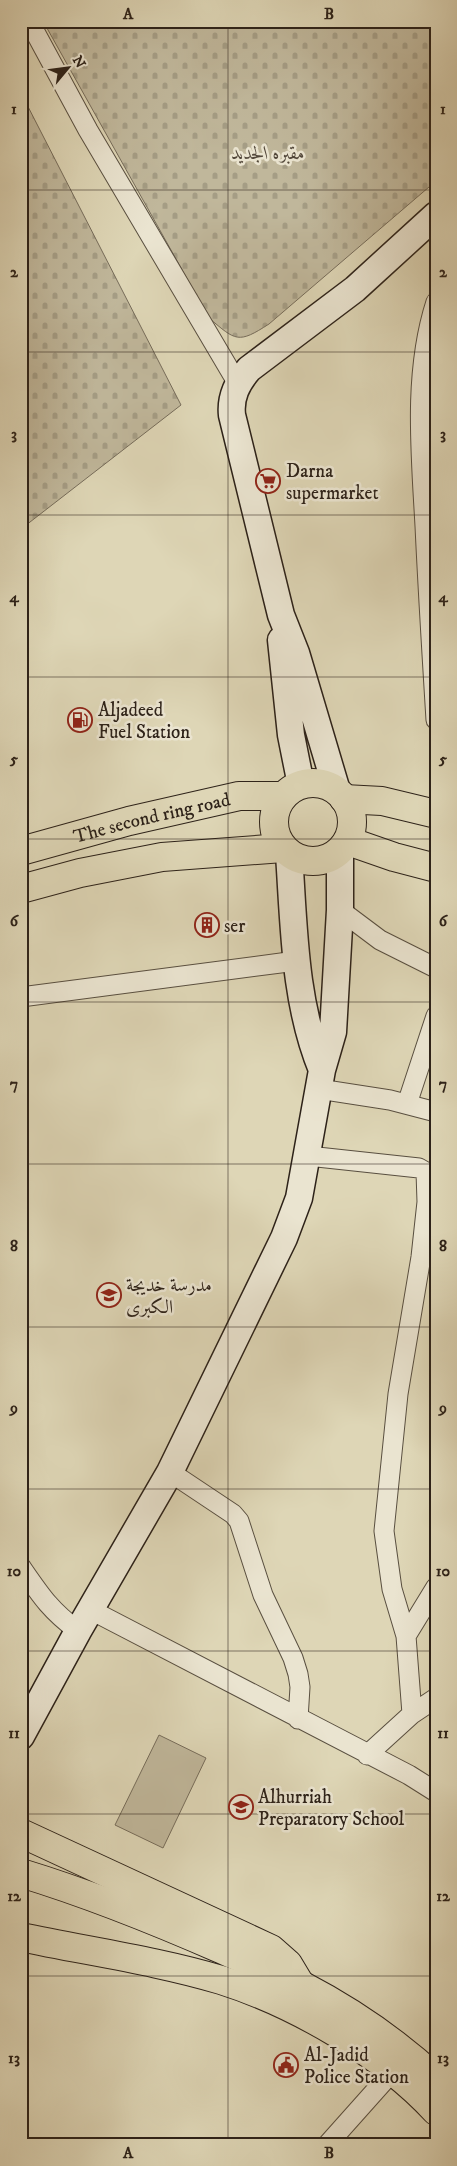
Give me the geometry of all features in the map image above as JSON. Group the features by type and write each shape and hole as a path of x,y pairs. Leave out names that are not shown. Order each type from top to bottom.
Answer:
{"main road":[{"path":"340,795 351,812 352,827 344,846 328,859 315,862 301,860 286,851 276,836 274,822 276,808 292,790 320,783 340,795 382,801 436,814"},
{"name":"The second ring road","path":"21,852 129,821 239,796 292,790"},
{"path":"344,846 436,868"},
{"name":"The second ring road","path":"21,889 80,873 162,856 286,851"},
{"path":"21,1833 271,1950 288,1964 301,1985"},
{"path":"21,1873 61,1886 179,1931 301,1985 344,2008 400,2063 436,2110"},
{"path":"21,1937 154,1964 229,1983 270,1998 436,2079"}],"street":[{"path":"29,21 88,130 238,384"},
{"path":"340,795 296,653 281,614 232,415 232,400 238,384 249,369 355,289 436,215"},
{"path":"436,302 429,323 423,358 428,419 423,492 436,720"},
{"path":"281,614 284,682 291,735 292,790"},
{"path":"21,1736 84,1621 170,1472 284,1238 299,1198 308,1156 320,1079 333,1032 344,846"},
{"path":"286,851 296,961 320,1079"},
{"path":"340,910 380,940 436,968"},
{"path":"21,997 296,961"},
{"path":"407,1104 436,1016"},
{"path":"320,1079 436,1112"},
{"path":"308,1156 419,1168 426,1172 427,1202 398,1394 384,1532 392,1589 406,1636 412,1714"},
{"path":"170,1472 233,1514 239,1521 263,1595 293,1658 298,1674 300,1687 298,1719"},
{"path":"21,1567 43,1600 55,1614 84,1621 298,1719 409,1776 436,1792"},
{"path":"406,1636 436,1587"},
{"path":"367,1755 412,1714 436,1698"},
{"path":"327,2145 400,2063"}],"green space":[{"name":"مقبره الجديد","path":"43,21 436,21 436,181 269,324 244,337 232,335 209,318"},
{"path":"21,93 181,405 21,529"},
{"path":"159,1735 206,1758 163,1848 115,1825"}],"place":[{"name":"Darna supermarket","path":"268,481"},
{"name":"Aljadeed Fuel Station","path":"80,720"},
{"name":"ser","path":"207,925"},
{"name":"مدرسة خديجة الكبرى","path":"109,1295"},
{"name":"Alhurriah Preparatory School","path":"241,1807"},
{"name":"Al-Jadid Police Station","path":"286,2065"}]}
